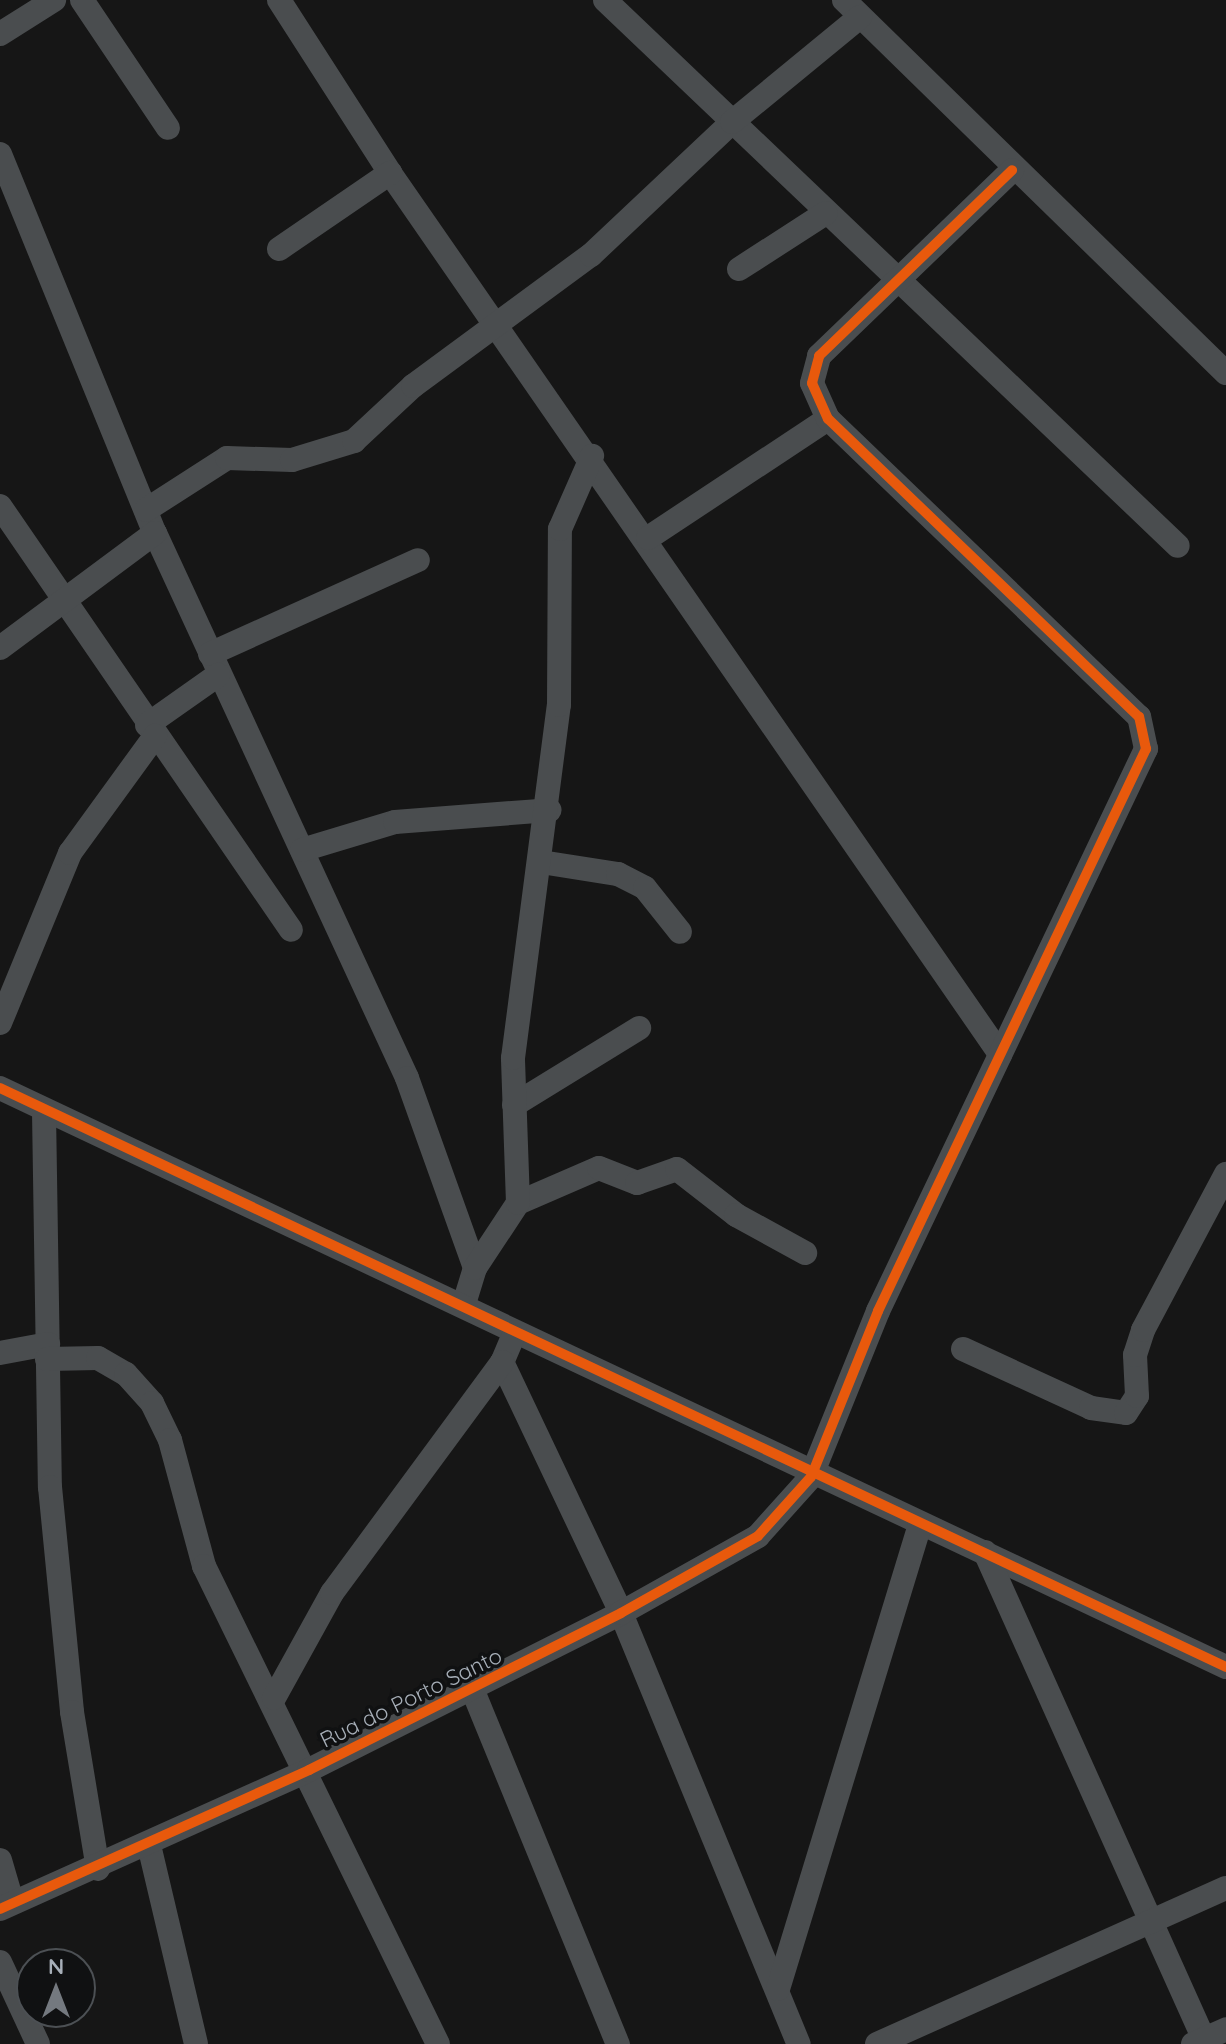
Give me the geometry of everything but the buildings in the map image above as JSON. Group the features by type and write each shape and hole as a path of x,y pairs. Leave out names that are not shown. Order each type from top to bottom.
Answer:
{"street":[{"path":"0,34 54,0"},
{"path":"82,0 168,128"},
{"path":"279,0 390,173 592,456 1000,1054"},
{"path":"605,0 897,282 1178,546"},
{"path":"0,648 67,597 150,521 227,458 334,451 413,386 502,327 732,122 852,8 1012,170 1226,373"},
{"path":"0,154 150,521 407,1078 475,1268"},
{"path":"648,538 828,419 812,383 819,356 1012,170"},
{"path":"279,249 390,173"},
{"path":"739,269 826,213"},
{"name":"Rua do Porto Santo","path":"6,1905 98,1869 309,1770 473,1691 621,1613 758,1536 811,1477 878,1311 1132,781 1147,733 1123,701 828,419"},
{"path":"518,1203 514,1105 517,1008 550,810 561,668 560,529 592,456"},
{"path":"0,506 67,597 151,730 291,930"},
{"path":"0,1023 70,853 151,730 214,664 418,560"},
{"path":"302,850 395,822 550,810"},
{"path":"541,862 618,874 645,888 680,932"},
{"path":"514,1105 639,1028"},
{"path":"0,1088 44,1112 464,1304 811,1477 985,1552 1226,1667"},
{"path":"44,1112 48,1351 62,1610 98,1869"},
{"path":"464,1304 475,1268 518,1203 599,1168 637,1183 677,1169 736,1215 805,1253"},
{"path":"963,1349 1091,1408 1126,1413 1137,1396 1135,1355 1143,1330 1226,1174"},
{"path":"274,1698 332,1593 502,1362 515,1332"},
{"path":"0,1353 48,1351 98,1358 140,1386 170,1440 204,1566 274,1698 438,2044"},
{"path":"502,1362 621,1613 799,2044"},
{"path":"778,1989 920,1524"},
{"path":"985,1552 1148,1926 1207,2039"},
{"path":"473,1691 618,2044"},
{"path":"149,1845 196,2044"},
{"path":"0,1860 6,1905"},
{"path":"877,2044 1148,1926 1226,1888"},
{"path":"0,1962 38,2044"}],"cycle path":[{"path":"0,1909 309,1770 621,1613 758,1536 811,1477 878,1311 1146,749 1139,717 828,419 812,383 819,356 1012,170"},
{"path":"0,1088 1226,1667"}]}
